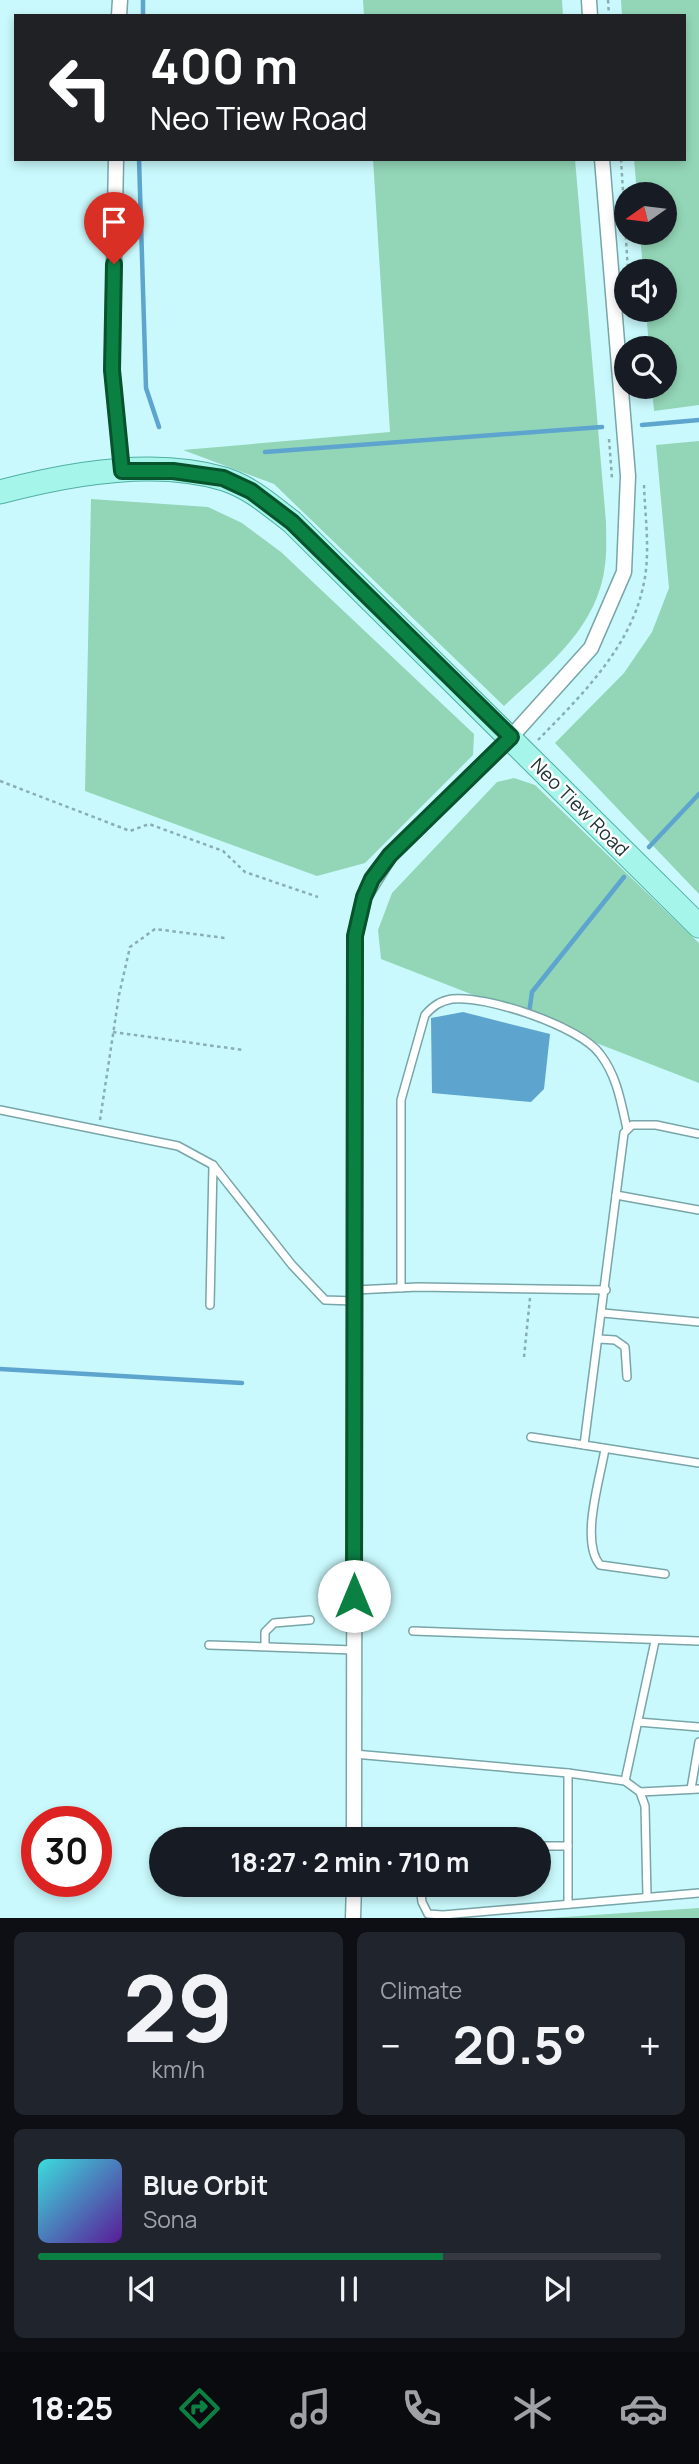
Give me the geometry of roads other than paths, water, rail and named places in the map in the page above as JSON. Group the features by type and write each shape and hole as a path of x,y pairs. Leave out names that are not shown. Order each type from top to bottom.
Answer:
{"main road":[{"name":"Neo Tiew Road","path":"0,492 82,474 122,471 173,471 223,478 251,491 292,522 699,926"}],"street":[{"path":"116,161 112,370 122,471"},
{"path":"354,1827 355,936 364,897 372,879 390,855 511,737 591,648 624,572 628,476 601,161"},
{"path":"354,1897 354,1918"}],"lane":[{"path":"401,1288 401,1100 425,1015 432,1006 452,999 471,999 578,1034 599,1052 609,1068 617,1085 627,1129 584,1445"},
{"path":"0,1110 178,1146 213,1165 292,1265 325,1300 401,1288 606,1290"},
{"path":"627,1129 632,1125 656,1125 699,1134"},
{"path":"210,1306 213,1165"},
{"path":"616,1195 699,1210"},
{"path":"603,1313 699,1322"},
{"path":"599,1339 615,1340 625,1347 628,1377"},
{"path":"531,1437 699,1463"},
{"path":"605,1449 590,1542 595,1559 600,1565 665,1574"},
{"path":"265,1645 265,1632 274,1623 310,1619"},
{"path":"413,1632 699,1641"},
{"path":"625,1781 655,1641"},
{"path":"209,1645 354,1650"},
{"path":"638,1722 699,1727"},
{"path":"640,1792 695,1789 699,1742"},
{"path":"354,1754 568,1773 625,1781 640,1792 645,1806 647,1897"},
{"path":"568,1773 568,1904"},
{"path":"551,1846 568,1846"},
{"path":"421,1897 428,1914 699,1893"}],"water":[{"path":"463,1012 550,1034 544,1089 531,1102 432,1093 431,1018"}],"waterway":[{"path":"143,0 143,14"},
{"path":"139,161 146,388 159,427"},
{"path":"642,425 699,420"},
{"path":"265,452 602,427"},
{"path":"649,847 699,794"},
{"path":"529,1013 532,992 624,877"},
{"path":"0,1369 242,1383"}]}
